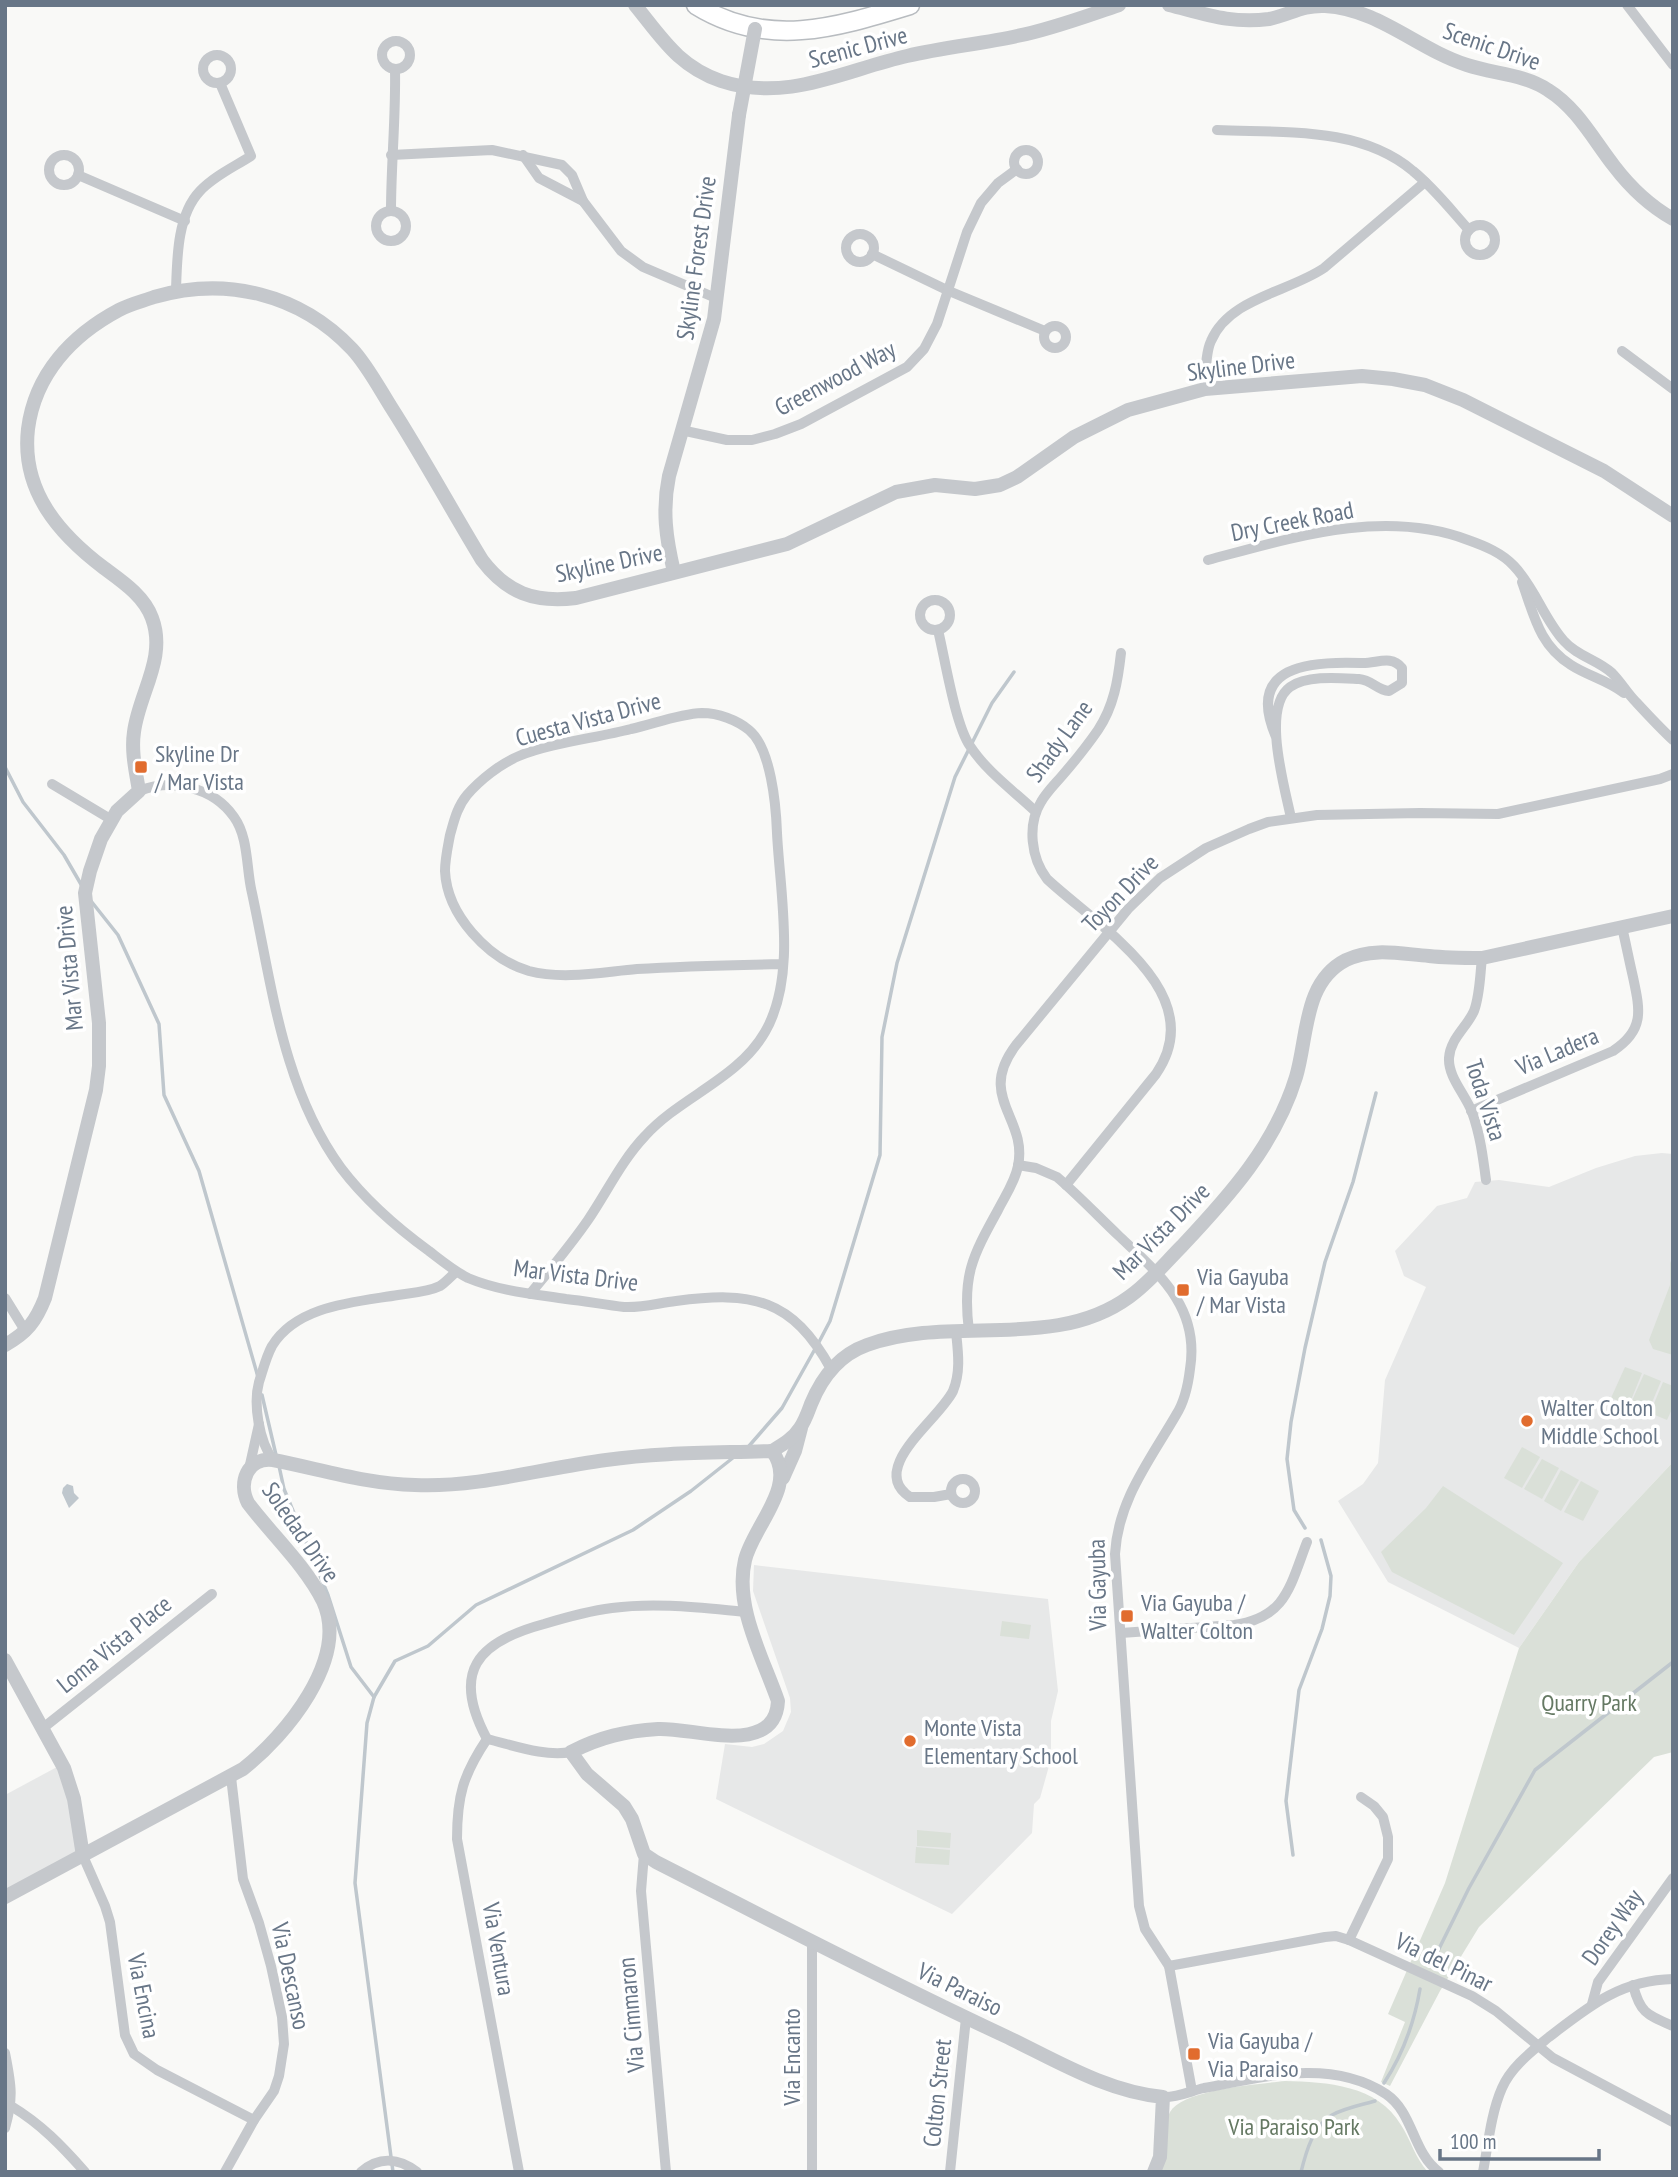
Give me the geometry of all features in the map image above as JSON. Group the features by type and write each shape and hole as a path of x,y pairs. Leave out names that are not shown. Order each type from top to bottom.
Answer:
{"main road":[{"path":"696,5 726,21 755,29 783,32 844,25 910,5"}],"street":[{"name":"Scenic Drive","path":"635,5 657,35 693,68 724,82 764,89 814,84 887,60 1017,36 1054,27 1119,5"},
{"name":"Scenic Drive","path":"1169,5 1223,20 1272,18 1311,6 1352,9 1393,28 1430,50 1465,65 1535,82 1566,104 1631,187 1673,219"},
{"path":"1627,5 1673,65"},
{"name":"Skyline Forest Drive","path":"674,572 665,531 664,510 668,476 708,344 718,299 739,115 755,29"},
{"path":"391,211 395,69"},
{"path":"176,291 177,255 188,210 208,183 251,156 220,83"},
{"path":"1217,130 1347,139 1366,144 1396,159 1425,182 1469,230"},
{"path":"391,155 492,150 551,161 567,169 583,201 610,239 630,259 671,281 718,299"},
{"path":"523,155 539,178 583,201"},
{"name":"Greenwood Way","path":"681,430 727,440 752,440 801,424 907,366 931,338 967,232 981,203 998,183 1017,169"},
{"path":"78,175 185,221"},
{"path":"1205,389 1210,342 1221,325 1244,306 1311,277 1324,268 1425,182"},
{"path":"872,254 949,291 1045,331"},
{"name":"Skyline Drive","path":"139,791 133,747 134,733 156,658 158,644 152,619 146,605 137,595 79,547 51,519 34,479 28,430 44,379 54,362 79,337 105,317 124,307 176,291 232,287 261,294 288,304 323,324 343,341 359,359 409,436 482,560 492,573 511,589 534,597 562,600 576,598 787,544 896,492 935,485 975,489 1000,485 1017,477 1074,437 1128,410 1205,389 1362,376 1424,385 1462,400 1570,453 1615,478 1673,516"},
{"path":"1622,351 1673,389"},
{"name":"Dry Creek Road","path":"1208,560 1320,532 1352,528 1408,526 1440,531 1477,543 1500,555 1519,572 1563,640 1611,672 1634,701 1673,740"},
{"path":"938,630 961,724 969,745 981,760 1037,812"},
{"name":"Shady Lane","path":"1066,1185 1156,1074 1171,1040 1170,1019 1154,979 1139,958 1056,887 1040,869 1034,848 1037,812 1045,795 1076,760 1105,717 1114,694 1121,653"},
{"path":"1276,737 1279,703 1292,685 1315,680 1360,679 1389,691 1402,683 1402,668 1389,659 1370,663 1322,662 1294,668 1278,680 1270,698 1269,719 1276,737 1291,818"},
{"name":"Cuesta Vista Drive","path":"530,1294 588,1220 645,1135 680,1105 733,1068 759,1041 776,1007 780,991 782,964 782,905 776,821 769,775 760,743 740,724 710,714 691,715 519,756 496,769 469,793 458,808 448,848 445,870 450,889 474,936 515,966 547,974 576,975 782,964"},
{"name":"Toyon Drive","path":"951,1494 910,1497 899,1488 895,1474 900,1458 953,1391 971,1262 1010,1188 1018,1165 1015,1131 1000,1089 1001,1072 1016,1045 1128,909 1160,878 1206,848 1249,829 1291,818 1420,813 1498,814 1673,774"},
{"path":"52,784 111,820"},
{"name":"Mar Vista Drive","path":"5,1345 26,1332 38,1315 45,1298 96,1090 99,1023 85,893 95,853 111,820 126,801 139,791 163,785 189,787 216,800 235,818 244,839 249,879 286,1053 324,1144 356,1186 388,1219 456,1272 482,1283 530,1294 625,1307 647,1307 673,1301 719,1297 760,1301 780,1309 802,1326 818,1345 831,1369 852,1352 881,1340 962,1331 1047,1326 1087,1319 1128,1298 1157,1272 1235,1189 1268,1141 1296,1077 1316,990 1333,969 1345,960 1377,952 1450,958 1482,957 1673,916"},
{"name":"Via Ladera","path":"1471,1111 1613,1051 1628,1039 1637,1023 1639,1003 1622,927"},
{"name":"Toda Vista","path":"1482,957 1476,1004 1468,1022 1455,1039 1449,1057 1453,1075 1471,1111 1482,1146 1486,1180"},
{"name":"Via Gayuba","path":"1018,1165 1044,1171 1066,1185 1157,1272 1185,1312 1191,1339 1188,1386 1181,1407 1138,1478 1120,1518 1115,1566 1139,1906 1145,1929 1169,1966 1192,2091"},
{"path":"273,1460 267,1450 257,1394 265,1362 277,1340 297,1323 336,1305 423,1291 440,1286 456,1272"},
{"path":"5,1298 26,1332"},
{"path":"746,1612 676,1605 614,1607 507,1636 494,1643 474,1666 471,1678 473,1707 487,1739 562,1754 621,1732 662,1729 738,1735 763,1730 771,1723 778,1701 746,1612 743,1572 747,1554 795,1451 802,1426 831,1369"},
{"path":"249,1469 260,1421"},
{"path":"781,1482 781,1466 772,1451 795,1435 802,1426"},
{"name":"Soledad Drive","path":"5,1897 231,1777 276,1741 302,1705 323,1660 329,1622 313,1585 248,1503 243,1488 244,1479 249,1469 260,1460 273,1460 355,1479 415,1485 472,1481 608,1459 701,1451 772,1451"},
{"path":"1121,1633 1234,1625 1265,1617 1284,1598 1307,1542"},
{"name":"Loma Vista Place","path":"43,1728 212,1594"},
{"path":"5,1660 60,1759 70,1783 83,1856"},
{"name":"Via Ventura","path":"487,1739 470,1765 461,1787 457,1803 457,1839 519,2172"},
{"path":"571,1752 587,1774 624,1806 632,1819 644,1854"},
{"name":"Via Descanso","path":"225,2172 254,2120 274,2091 284,2044 284,2030 271,1966 243,1879 231,1777"},
{"path":"1349,1940 1388,1859 1388,1838 1383,1817 1361,1797"},
{"name":"Via Paraiso","path":"644,1854 812,1942 966,2018 1130,2092 1171,2097 1283,2073 1316,2073 1355,2080 1385,2094 1400,2107 1422,2154 1439,2172"},
{"name":"Via Cimmaron","path":"644,1854 641,1891 666,2172"},
{"name":"Via Encina","path":"83,1856 110,1922 123,2020 130,2049 157,2070 254,2120"},
{"name":"Dorey Way","path":"1592,2004 1598,1982 1673,1878"},
{"name":"Via del Pinar","path":"1169,1966 1325,1937 1336,1936 1349,1940 1472,1996 1496,2011 1553,2058 1673,2122"},
{"name":"Via Encanto","path":"812,1942 812,2172"},
{"path":"1483,2172 1502,2088 1511,2071 1592,2004 1633,1985 1673,1979"},
{"path":"1633,1985 1638,2005 1644,2012 1673,2026"},
{"name":"Colton Street","path":"950,2172 966,2018"},
{"path":"5,2053 12,2088 11,2106 5,2128"},
{"path":"1154,2172 1160,2157 1163,2097"},
{"path":"11,2106 34,2120 59,2141 85,2172"},
{"path":"361,2172 377,2161 395,2160 417,2172"}],"shaded area":[{"name":"Walter Colton Middle School","path":"1673,1154 1673,1462 1579,1562 1519,1648 1388,1582 1338,1501 1363,1484 1378,1463 1385,1380 1426,1287 1404,1276 1395,1251 1437,1206 1467,1198 1475,1182 1499,1180 1549,1187 1635,1156"},
{"path":"67,1484 73,1486 74,1493 79,1498 69,1508 62,1493"},
{"name":"Monte Vista Elementary School","path":"754,1565 1048,1599 1058,1691 1051,1721 1051,1759 1040,1798 1034,1804 1032,1833 952,1914 716,1799 725,1744 752,1747 764,1744 783,1731 791,1712 790,1698 753,1591"},
{"path":"57,1767 74,1826 77,1864 5,1898 5,1795"}],"green space":[{"path":"1673,1256 1673,1355 1653,1349 1649,1340 1670,1285 1670,1263"},
{"path":"1625,1367 1642,1373 1629,1405 1611,1398"},
{"path":"1644,1374 1661,1381 1648,1412 1630,1405"},
{"path":"1663,1382 1673,1386 1673,1407 1667,1420 1650,1413"},
{"path":"1522,1447 1540,1457 1522,1488 1504,1478"},
{"path":"1542,1459 1559,1468 1542,1499 1524,1489"},
{"name":"Quarry Park","path":"1673,1462 1673,1752 1654,1757 1479,1927 1440,1991 1390,2086 1381,2082 1405,2022 1388,2014 1445,1883 1519,1648 1579,1562"},
{"path":"1561,1470 1579,1480 1561,1511 1544,1501"},
{"path":"1581,1481 1599,1491 1583,1521 1564,1512"},
{"path":"1443,1486 1563,1563 1514,1635 1392,1572 1381,1552 1426,1508"},
{"path":"1002,1621 1031,1625 1029,1639 1000,1636"},
{"path":"917,1830 951,1833 950,1848 917,1846"},
{"path":"916,1847 950,1850 949,1865 915,1863"},
{"name":"Via Paraiso Park","path":"1285,2081 1350,2088 1379,2101 1401,2125 1428,2172 1160,2172 1166,2125 1170,2112 1178,2104 1223,2089"}],"waterway":[{"path":"819,1342 830,1321 880,1155 882,1037 897,963 955,777 992,703 1014,672"},
{"path":"5,767 23,802 64,855 82,886"},
{"path":"91,901 118,935 159,1024 164,1095 199,1171 258,1377"},
{"path":"1305,1528 1294,1510 1287,1459 1291,1422 1325,1262 1353,1182 1376,1093"},
{"path":"749,1446 782,1408 815,1349"},
{"path":"262,1395 276,1455"},
{"path":"393,2172 355,1883 367,1723 374,1697 395,1661 428,1646 476,1605 633,1530 691,1491 734,1457"},
{"path":"279,1466 284,1489 328,1595 351,1667 374,1697"},
{"path":"1293,1855 1286,1801 1299,1690 1322,1629 1330,1596 1331,1576 1321,1540"},
{"path":"1431,1965 1469,1888 1535,1770 1673,1662"},
{"path":"1384,2083 1407,2038 1420,1989"},
{"path":"1301,2172 1311,2140 1325,2120 1342,2110 1375,2101"}],"place":[{"name":"Skyline Dr / Mar Vista","path":"141,767"},
{"name":"Via Gayuba / Mar Vista","path":"1183,1290"},
{"name":"Walter Colton Middle School","path":"1527,1421"},
{"name":"Via Gayuba / Walter Colton","path":"1127,1616"},
{"name":"Monte Vista Elementary School","path":"910,1741"},
{"name":"Via Gayuba / Via Paraiso","path":"1194,2054"}]}
